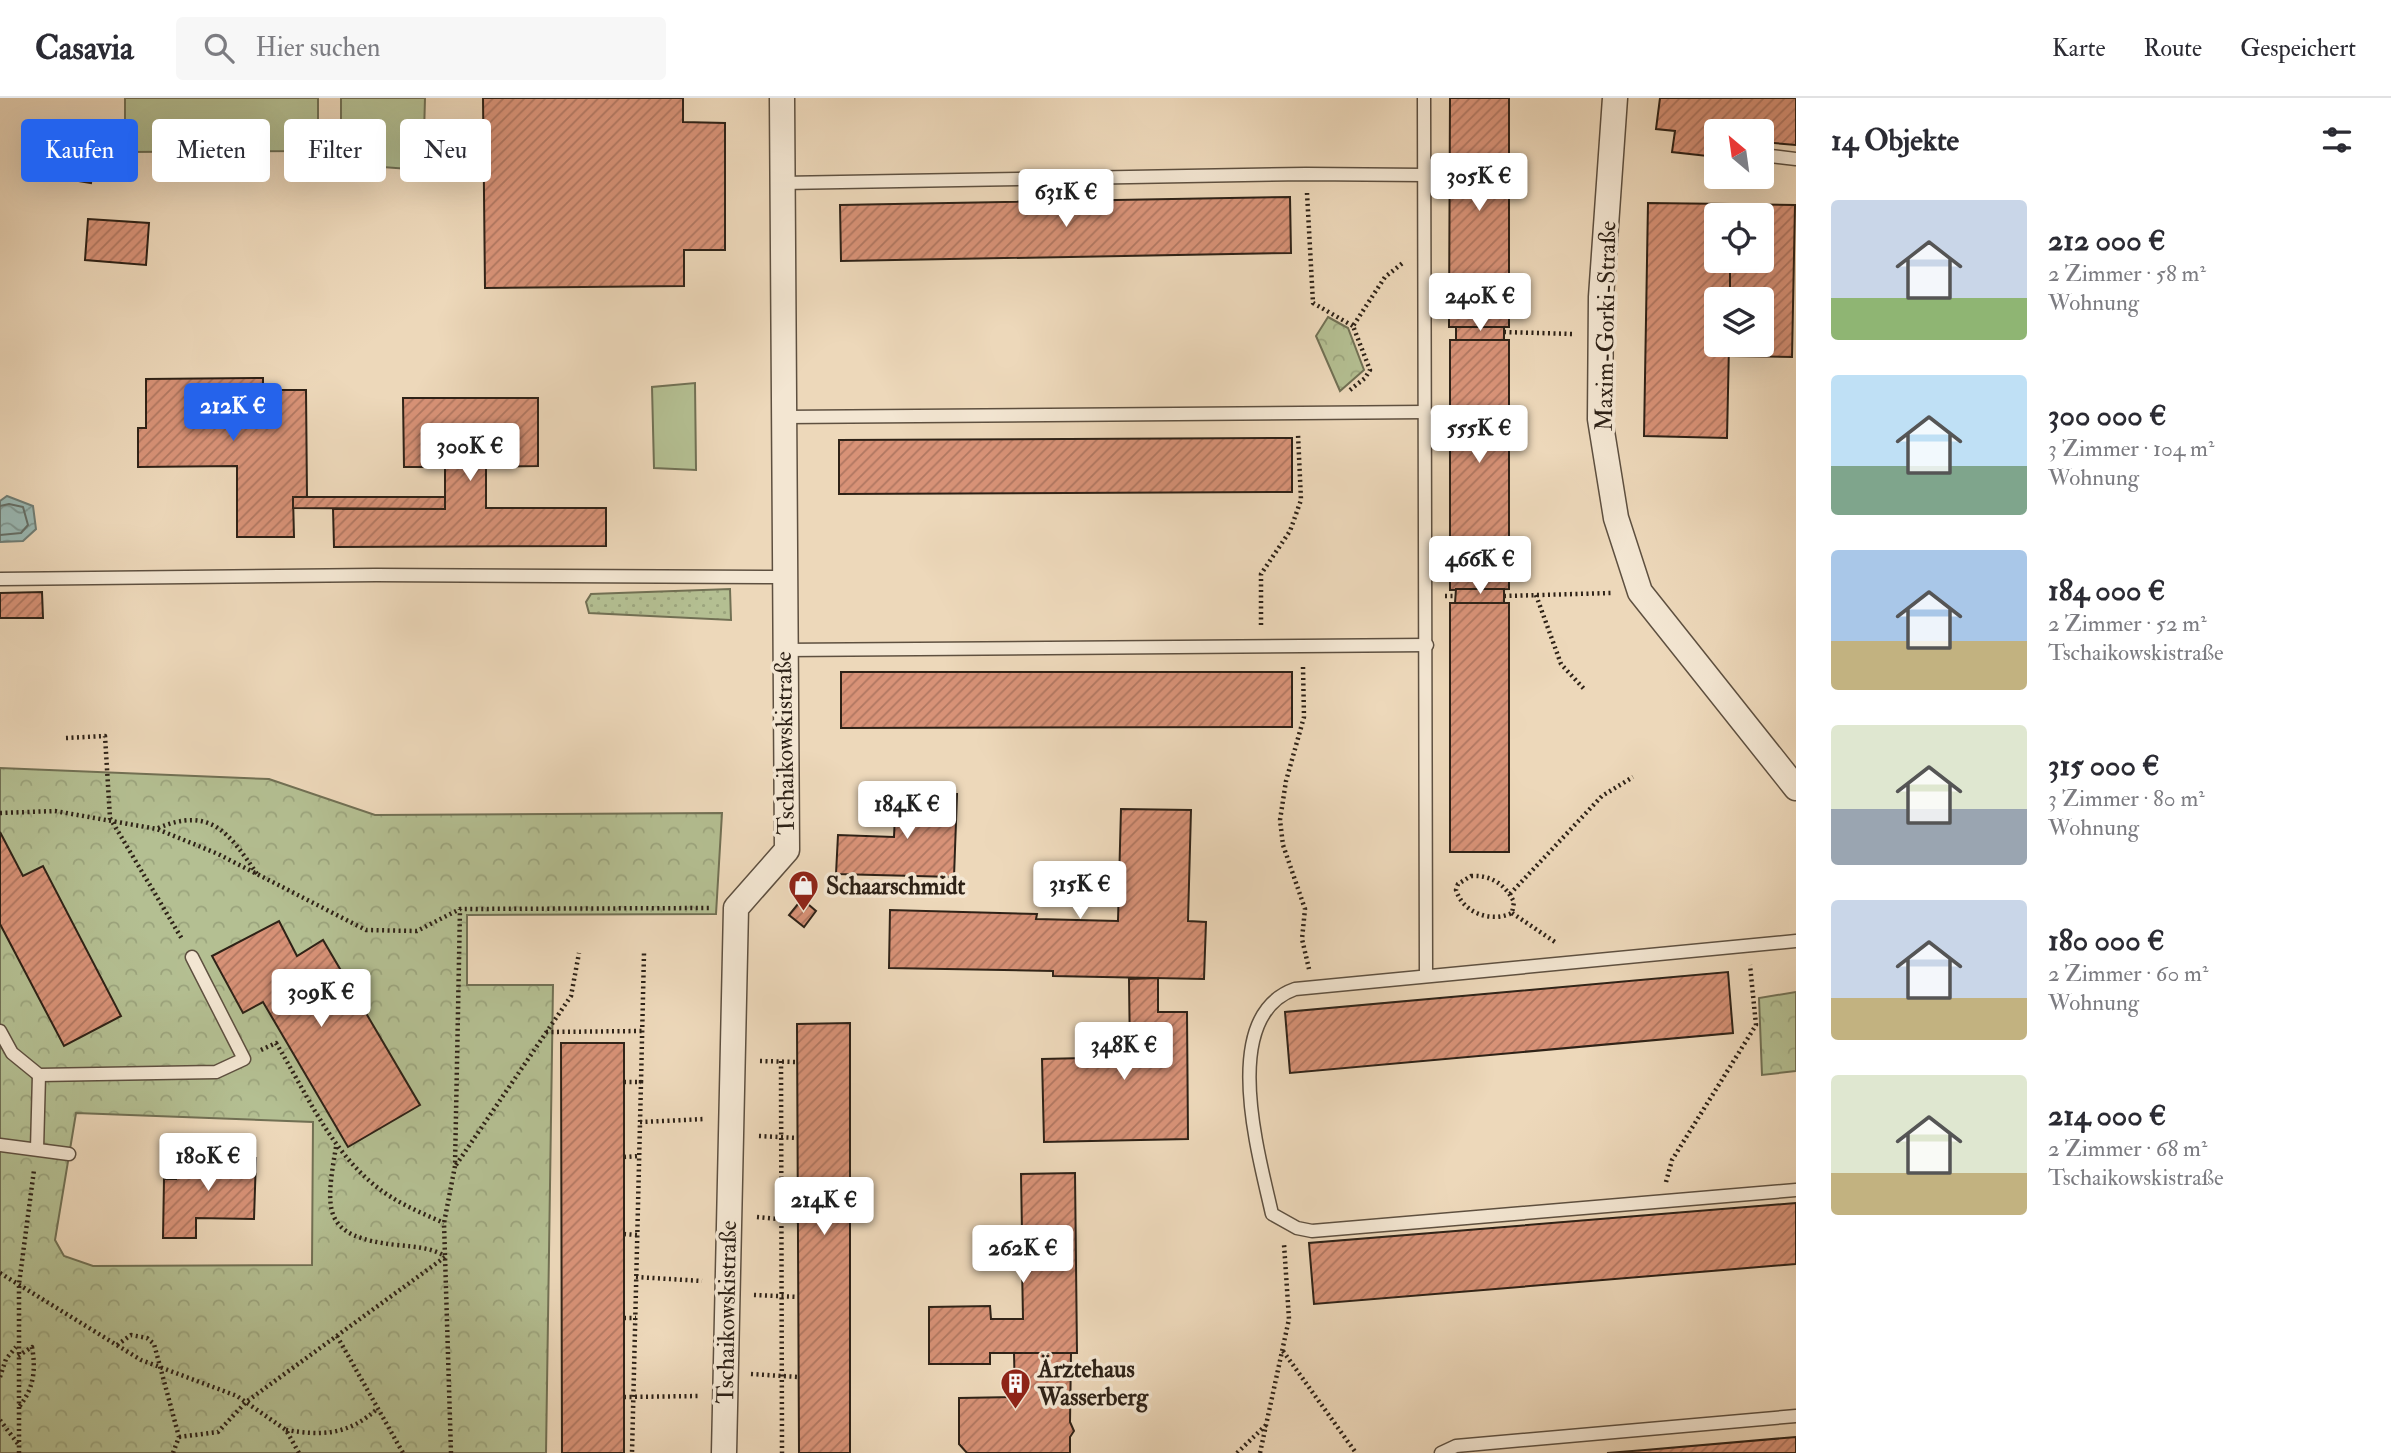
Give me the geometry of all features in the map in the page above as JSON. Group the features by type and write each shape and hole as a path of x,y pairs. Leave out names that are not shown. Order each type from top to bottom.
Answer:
{"street":[{"name":"Tschaikowskistraße","path":"724,1453 736,908 787,850 783,650 782,98"},
{"name":"Maxim-Gorki-Straße","path":"1615,98 1601,297 1600,419 1616,517 1640,592 1796,788"}],"lane":[{"path":"1423,98 1427,645 1426,975"},
{"path":"1774,156 1796,159"},
{"path":"782,183 1306,174 1424,175"},
{"path":"783,416 1425,412"},
{"path":"0,579 376,575 783,577"},
{"path":"783,650 1427,645"},
{"path":"1796,941 1426,975 1313,987 1277,995 1265,1009 1256,1030 1250,1066 1252,1124 1272,1214 1283,1222 1312,1231 1796,1190"},
{"path":"0,1031 12,1053 39,1075 216,1072 244,1059 192,957"},
{"path":"37,1149 39,1075"},
{"path":"0,1145 69,1154"},
{"path":"1441,1453 1456,1446 1796,1416"}],"path":[{"path":"1306,174 1313,303 1353,326 1370,370 1365,379 1344,395 1353,412"},
{"path":"1353,326 1385,277 1403,262 1424,254"},
{"path":"1504,332 1602,334"},
{"path":"1263,647 1258,603 1261,574 1290,531 1301,500 1297,413"},
{"path":"1504,596 1640,592"},
{"path":"1536,595 1560,664 1585,691"},
{"path":"1300,646 1304,717 1286,780 1280,820 1283,845 1305,909 1302,939 1313,987"},
{"path":"66,738 105,736 110,818 192,957"},
{"path":"1510,894 1602,796 1633,777"},
{"path":"0,813 55,811 110,818 157,829 366,930 417,930 460,909 736,908"},
{"path":"157,829 193,819 221,829 258,876"},
{"path":"1481,876 1496,880 1510,894 1515,909 1512,913 1497,918 1483,916 1462,903 1456,890 1462,879 1481,876"},
{"path":"451,1453 444,1223 456,1166 460,909"},
{"path":"1512,913 1584,961"},
{"path":"1667,1200 1666,1175 1672,1160 1756,1025 1748,945"},
{"path":"456,1166 571,996 579,953"},
{"path":"632,1453 644,953"},
{"path":"546,1032 642,1031"},
{"path":"244,1059 276,1043 337,1147 390,1196 444,1223"},
{"path":"731,1059 797,1062"},
{"path":"781,1062 782,1453"},
{"path":"624,1082 641,1082"},
{"path":"640,1122 730,1118"},
{"path":"782,1137 797,1138"},
{"path":"337,1147 328,1194 330,1210 339,1225 354,1237 431,1248 446,1257"},
{"path":"19,1453 19,1284 37,1149"},
{"path":"624,1157 639,1156"},
{"path":"783,1219 798,1221"},
{"path":"1260,1453 1289,1319 1283,1222"},
{"path":"624,1234 638,1234"},
{"path":"179,1437 218,1432 246,1402 446,1257"},
{"path":"0,1273 141,1360 246,1402 286,1430 299,1453"},
{"path":"636,1276 727,1282"},
{"path":"780,1296 798,1297"},
{"path":"624,1318 636,1318"},
{"path":"117,1345 131,1335 147,1338 158,1352 159,1365 179,1437 173,1453"},
{"path":"337,1336 403,1453"},
{"path":"0,1377 6,1359 17,1346"},
{"path":"17,1357 32,1347 35,1372 27,1397 18,1408"},
{"path":"1283,1350 1356,1453"},
{"path":"782,1376 798,1377"},
{"path":"624,1397 725,1395"},
{"path":"286,1430 317,1435 338,1433 364,1421 378,1408"},
{"path":"0,1420 19,1445"},
{"path":"1237,1453 1266,1424"}],"green space":[{"path":"125,98 318,98 318,119 284,119 284,151 270,151 270,119 152,119 152,152 138,152 138,119 125,119"},
{"path":"341,98 425,98 424,119 400,119 400,168 386,167 386,119 341,119"},
{"path":"1328,317 1348,328 1364,370 1340,391 1316,336"},
{"path":"695,383 696,470 654,468 652,387"},
{"path":"730,589 731,620 589,613 586,602 591,594"},
{"path":"0,768 269,779 375,815 722,813 716,914 467,915 467,985 553,985 546,1453 0,1453","holes":["76,1113 313,1122 312,1265 93,1266 64,1256 55,1240"]},
{"path":"1796,992 1796,1071 1762,1075 1759,998"}],"water":[{"path":"7,496 33,506 36,529 23,541 0,542 0,501"}],"building":[{"path":"483,98 683,98 683,122 725,123 725,250 684,250 684,286 485,288 484,182 491,182 491,119 483,119"},
{"path":"1450,98 1509,98 1509,327 1449,327"},
{"path":"1660,98 1796,98 1796,145 1774,143 1774,119 1704,119 1704,156 1672,152 1675,131 1656,129"},
{"path":"1290,197 1291,253 841,261 840,205"},
{"path":"1648,203 1704,204 1704,273 1730,273 1730,287 1704,287 1704,357 1729,357 1727,438 1644,436"},
{"path":"1774,205 1795,205 1792,357 1774,357 1774,287 1730,287 1730,273 1774,273"},
{"path":"88,219 149,223 146,265 85,260"},
{"path":"1456,327 1504,327 1504,340 1456,340"},
{"path":"1450,340 1509,340 1509,589 1450,590"},
{"path":"263,378 263,390 306,390 307,497 293,497 294,537 237,537 237,466 138,467 138,428 146,428 146,379"},
{"path":"403,398 538,398 538,466 486,467 486,508 606,508 606,546 334,547 333,509 445,509 445,467 404,467"},
{"path":"1292,438 1292,492 839,494 839,440"},
{"path":"293,497 445,497 445,509 293,508"},
{"path":"1456,589 1504,589 1504,603 1455,603"},
{"path":"42,592 43,618 0,618 0,593"},
{"path":"1450,603 1509,603 1509,852 1450,852"},
{"path":"841,672 1292,672 1292,727 841,728"},
{"path":"896,793 957,794 954,877 836,874 838,835 894,837"},
{"path":"1121,809 1191,810 1188,921 1206,922 1204,979 1053,976 1053,971 889,968 890,910 1037,914 1036,919 1118,921"},
{"path":"0,832 23,876 43,866 121,1016 64,1046 0,924"},
{"name":"Schaarschmidt","path":"802,899 816,911 804,927 789,915"},
{"path":"279,921 297,956 323,940 420,1105 348,1147 263,1002 243,1013 212,956"},
{"path":"1728,972 1733,1033 1290,1073 1285,1012"},
{"path":"1158,978 1158,1012 1187,1012 1188,1139 1044,1142 1042,1059 1130,1057 1129,979"},
{"path":"850,1023 850,1453 799,1453 797,1024"},
{"path":"561,1043 624,1043 624,1453 562,1453"},
{"path":"176,1156 256,1158 254,1219 196,1218 196,1238 163,1238 164,1179 176,1179"},
{"path":"1075,1173 1077,1353 990,1353 990,1364 929,1364 929,1307 990,1306 991,1319 1023,1319 1022,1265 996,1266 996,1233 1022,1233 1021,1174"},
{"path":"1796,1203 1796,1264 1314,1304 1309,1243"},
{"name":"Ärztehaus Wasserberg","path":"1014,1353 1071,1353 1070,1422 1074,1431 1070,1437 1070,1453 967,1453 959,1444 959,1398 1015,1397"},
{"path":"1796,1437 1796,1453 1607,1453 1645,1450"}],"place":[{"name":"Schaarschmidt","path":"803,913"},
{"name":"Ärztehaus Wasserberg","path":"1015,1410"}]}
